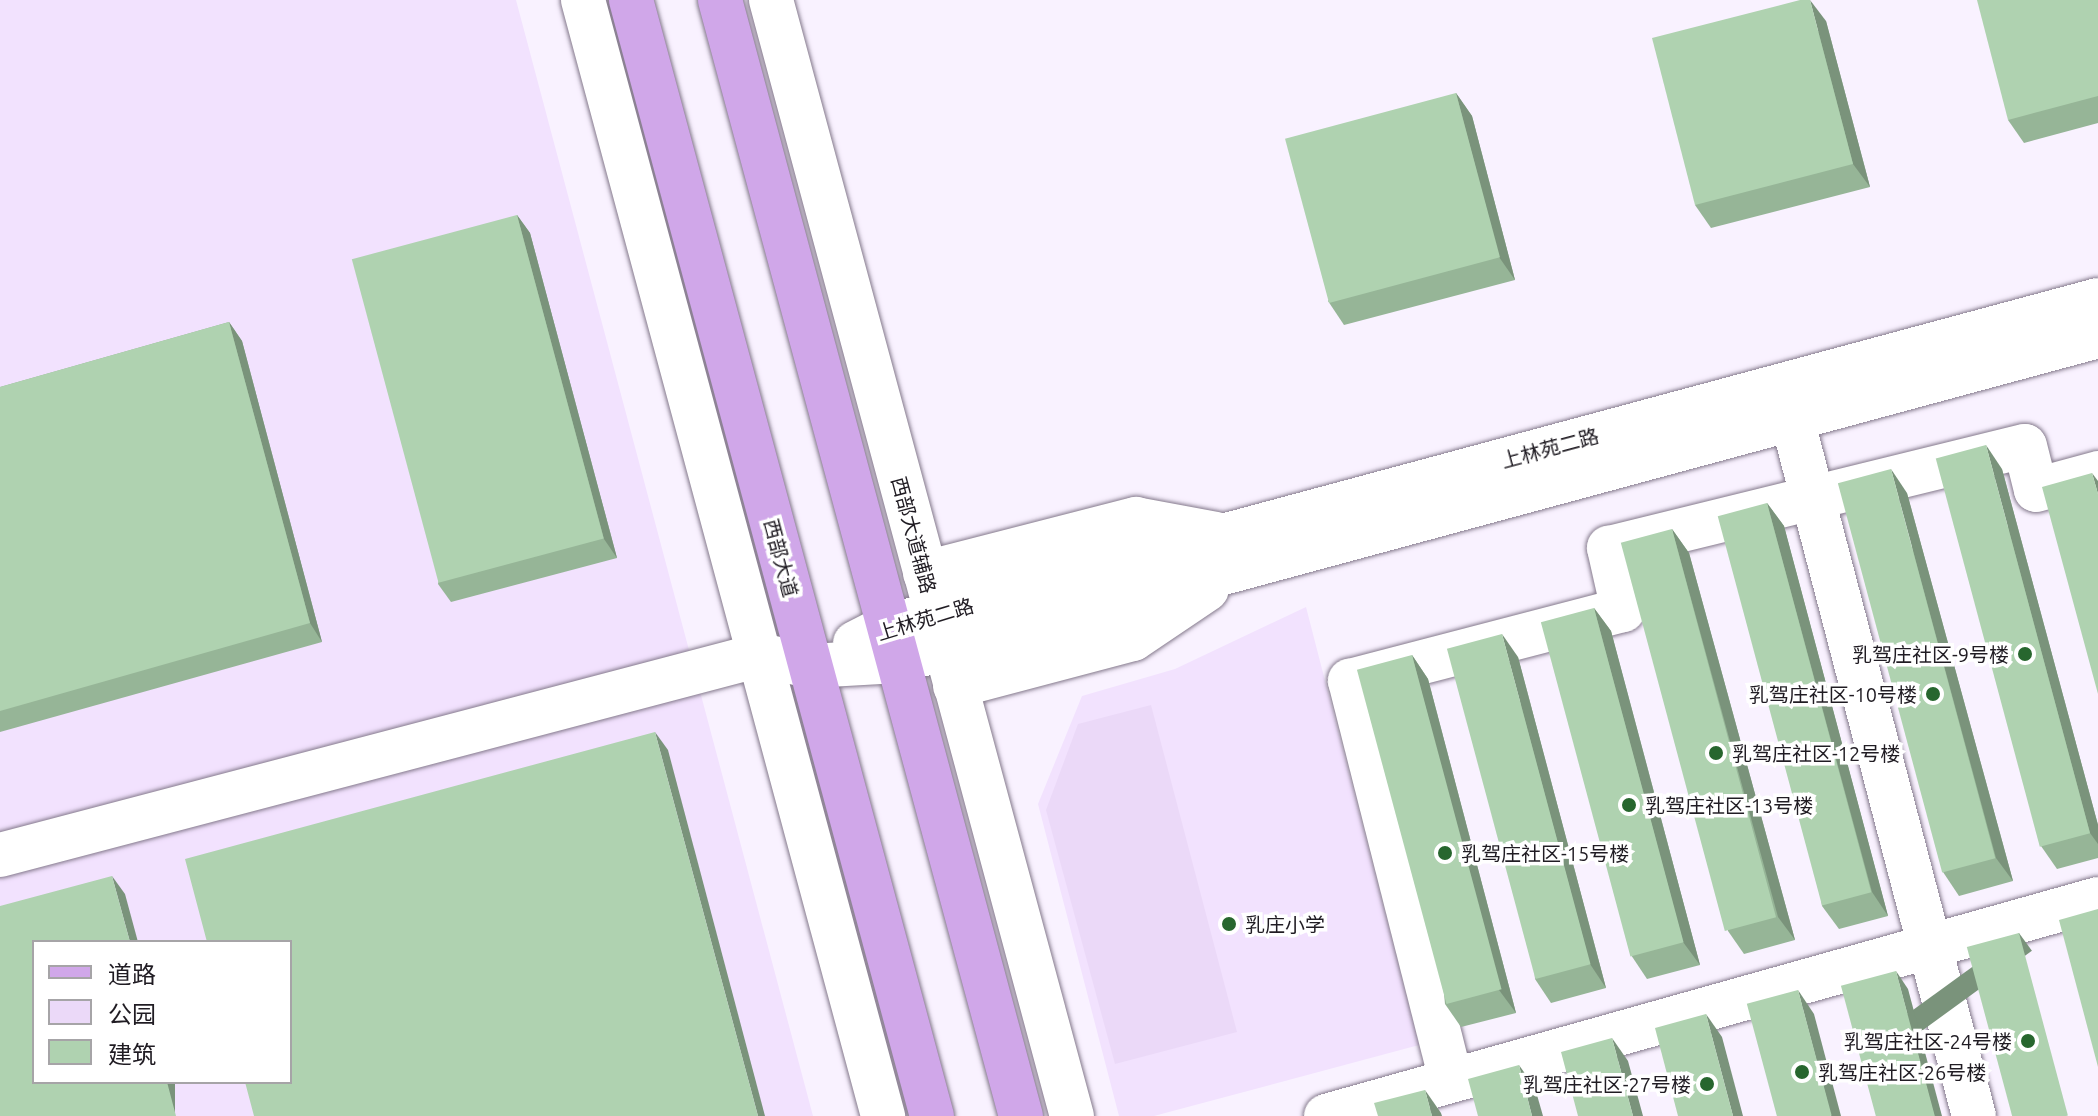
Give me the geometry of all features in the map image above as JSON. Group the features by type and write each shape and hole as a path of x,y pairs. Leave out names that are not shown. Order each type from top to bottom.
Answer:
{"main road":[{"name":"西部大道","path":"631,0 932,1116"},
{"path":"720,0 1021,1116"}],"street":[{"path":"583,0 883,1116"},
{"name":"西部大道辅路","path":"771,0 1072,1116"},
{"name":"上林苑二路","path":"1788,402 2098,300"},
{"name":"上林苑二路","path":"810,666 1788,402 2098,336"},
{"path":"1788,402 1974,1116"},
{"path":"1451,1080 1350,681 1623,610 1609,548 1813,501 2025,446 2036,490 2098,473"},
{"path":"940,630 1133,639 1232,552"},
{"path":"0,855 760,655 810,666"},
{"path":"1326,1116 1928,944 2098,899"}],"shaded area":[{"path":"0,0 516,0 813,1116 0,1116"},
{"name":"乳庄小学","path":"1306,607 1419,1045 1154,1116 1119,1116 1038,804 1082,696 1175,669"}],"green space":[{"path":"1151,705 1237,1032 1115,1064 1046,810 1078,724"}],"building":[{"path":"1810,0 1853,164 1695,205 1652,38"},
{"path":"1977,0 2098,0 2098,96 2008,120"},
{"path":"1456,93 1500,257 1329,303 1285,139"},
{"path":"517,215 604,539 439,583 352,259"},
{"path":"229,322 310,623 0,711 0,387"},
{"name":"乳驾庄社区-9号楼","path":"1986,445 2090,833 2040,847 1936,458"},
{"name":"乳驾庄社区-10号楼","path":"1891,469 1995,858 1942,873 1838,483"},
{"path":"2092,473 2098,494 2098,694 2042,487"},
{"path":"1767,503 1871,892 1822,905 1718,516"},
{"name":"乳驾庄社区-12号楼","path":"1672,529 1776,917 1725,931 1621,543"},
{"name":"乳驾庄社区-13号楼","path":"1594,608 1684,942 1630,956 1541,622"},
{"path":"1502,634 1591,964 1535,979 1447,649"},
{"name":"乳驾庄社区-15号楼","path":"1412,655 1502,989 1446,1004 1357,670"},
{"path":"655,732 758,1116 254,1116 246,1084 292,1084 292,940 206,940 185,859"},
{"path":"112,876 129,940 32,940 32,1084 168,1084 176,1116 0,1116 0,906"},
{"path":"2098,909 2098,1067 2059,920"},
{"name":"乳驾庄社区-24号楼","path":"2019,933 2068,1116 2012,1116 1967,947"},
{"path":"1896,971 1935,1116 1876,1116 1841,986"},
{"name":"乳驾庄社区-26号楼","path":"1798,990 1832,1116 1777,1116 1747,1004"},
{"name":"乳驾庄社区-27号楼","path":"1706,1014 1733,1116 1678,1116 1655,1028"},
{"path":"1612,1038 1633,1116 1578,1116 1561,1052"},
{"path":"1519,1065 1532,1116 1478,1116 1468,1079"},
{"path":"1425,1090 1432,1116 1378,1116 1374,1103"}],"place":[{"name":"乳驾庄社区-9号楼","path":"2025,654"},
{"name":"乳驾庄社区-10号楼","path":"1933,694"},
{"name":"乳驾庄社区-12号楼","path":"1716,753"},
{"name":"乳驾庄社区-13号楼","path":"1629,805"},
{"name":"乳驾庄社区-15号楼","path":"1445,853"},
{"name":"乳庄小学","path":"1229,924"},
{"name":"乳驾庄社区-24号楼","path":"2028,1041"},
{"name":"乳驾庄社区-26号楼","path":"1802,1072"},
{"name":"乳驾庄社区-27号楼","path":"1707,1084"}]}
